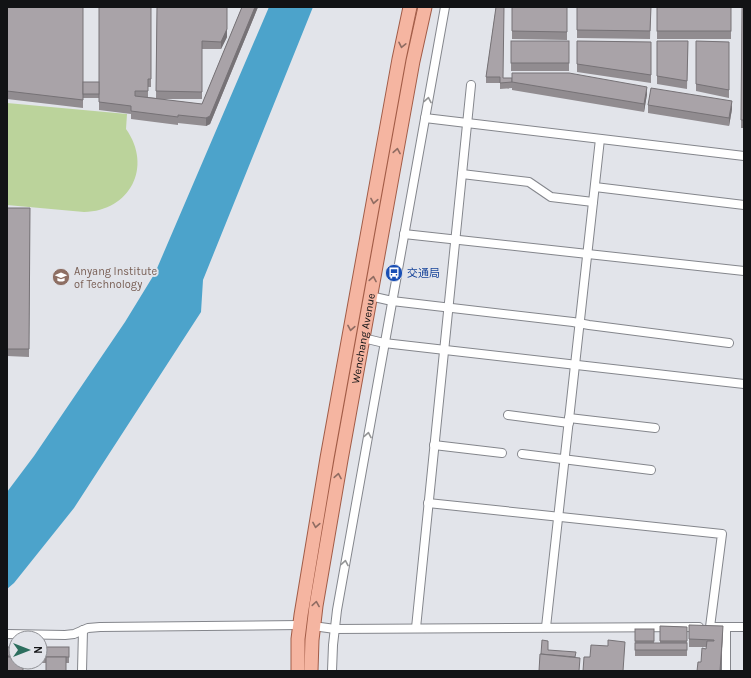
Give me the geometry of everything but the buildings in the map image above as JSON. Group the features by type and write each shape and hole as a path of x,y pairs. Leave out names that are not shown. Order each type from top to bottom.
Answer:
{"main road":[{"name":"Wenchang Avenue","path":"311,671 313,626 341,460 413,61 425,7"},
{"name":"Wenchang Avenue","path":"298,671 300,625 327,458 410,8"}],"street":[{"path":"332,671 335,629 384,343 445,7"},
{"path":"416,628 471,85"},
{"path":"425,118 744,156"},
{"path":"546,627 600,139"},
{"path":"462,174 529,182 551,198 593,202"},
{"path":"595,187 744,205"},
{"path":"404,234 744,271"},
{"path":"370,296 392,301 580,323 729,343"},
{"path":"363,338 384,343 744,384"},
{"path":"508,415 655,428"},
{"path":"434,445 502,453"},
{"path":"522,454 651,470"},
{"path":"428,503 722,534 710,627"},
{"path":"7,634 65,635 74,634 88,628 100,627 300,625"},
{"path":"313,626 335,629 744,627"},
{"path":"726,627 726,671"},
{"path":"82,671 83,630"}],"green space":[{"path":"7,103 127,114 126,129 134,143 137,158 137,172 125,195 114,204 100,210 84,212 7,205"}],"water":[{"path":"269,7 313,7 203,280 201,312 74,508 14,583 7,589 7,492 34,456 125,322 155,273"}],"place":[{"name":"交通局","path":"394,273"},
{"name":"Anyang Institute of Technology","path":"61,277"}]}
